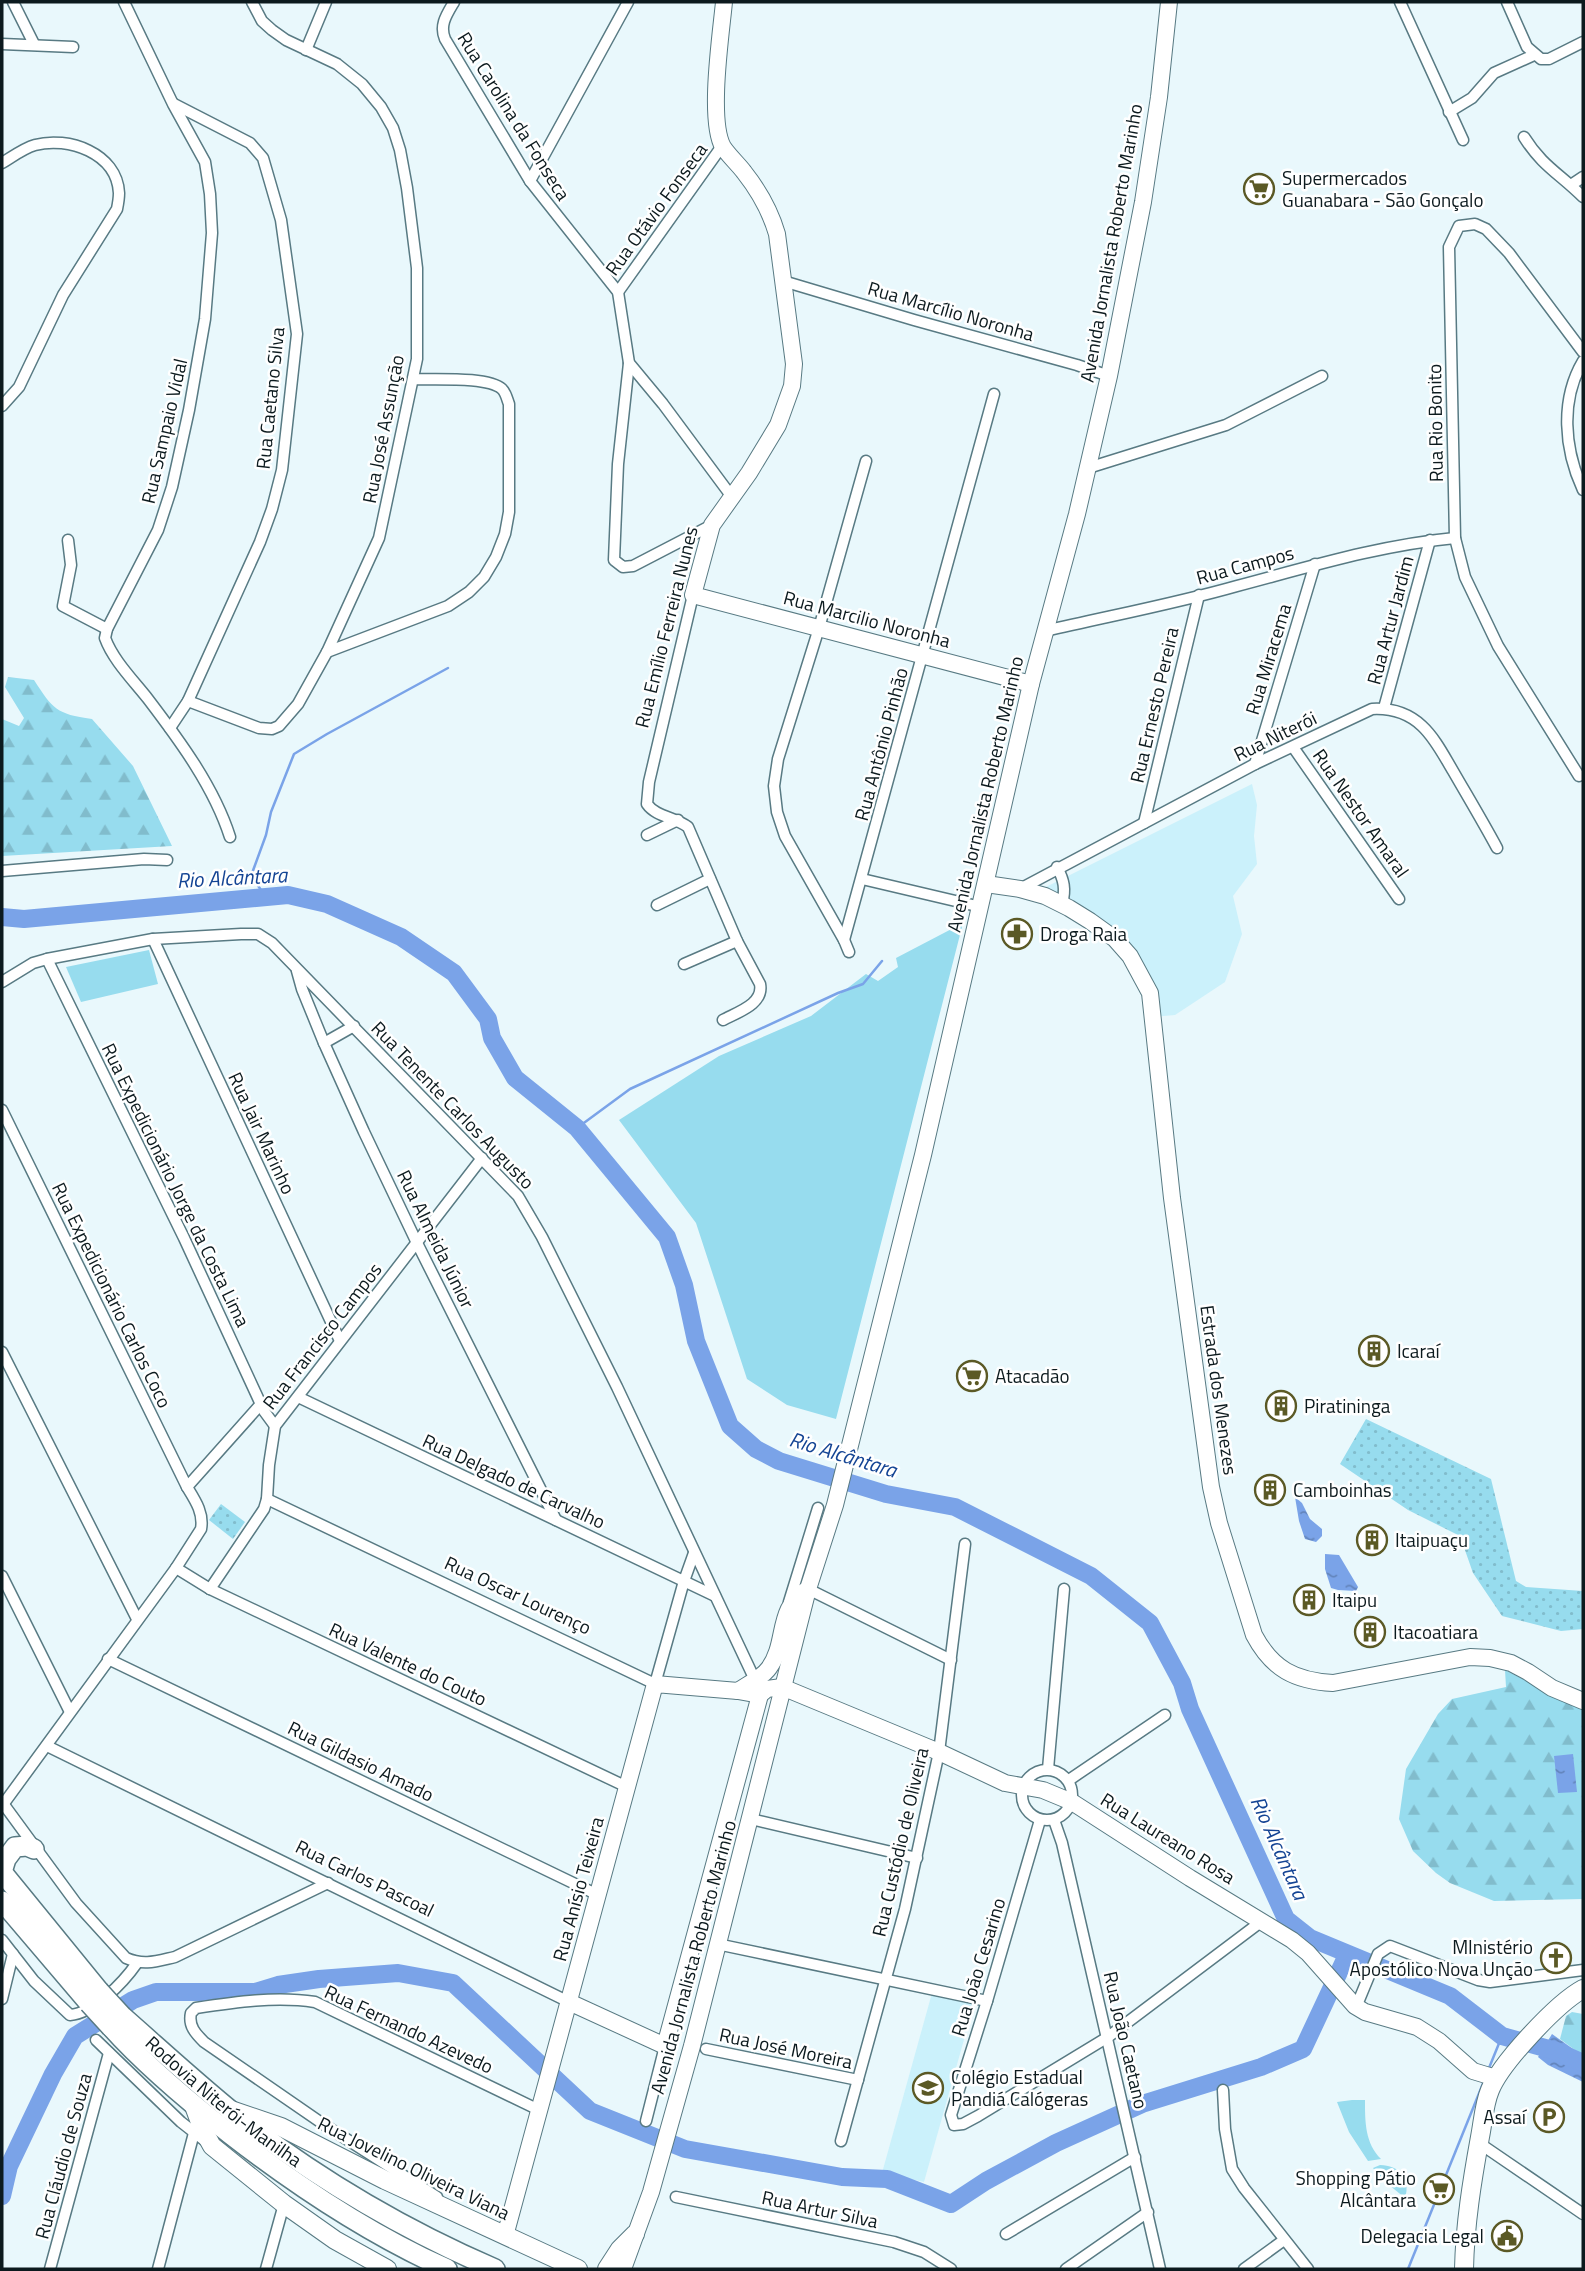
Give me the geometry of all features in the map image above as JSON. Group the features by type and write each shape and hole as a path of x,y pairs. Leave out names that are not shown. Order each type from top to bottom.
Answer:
{"highway":[{"path":"2,1872 6,1859 15,1847 26,1846 34,1849"},
{"name":"Rodovia Niterói-Manilha","path":"2,1872 94,1997 109,2027 194,2106 294,2182 411,2253 447,2269"},
{"name":"Rodovia Niterói-Manilha","path":"6,1915 94,1997"},
{"name":"Rodovia Niterói-Manilha","path":"109,2027 349,2194 408,2227 495,2269"}],"main road":[{"path":"722,146 718,125 717,85 724,2"},
{"name":"Avenida Jornalista Roberto Marinho","path":"622,2269 645,2211 692,2046 782,1688 808,1589 835,1505 923,1156 1031,684 1088,468 1109,376 1143,202 1164,61 1169,2"},
{"name":"Rua Emílio Ferreira Nunes","path":"693,595 712,525 749,473 778,425 792,386 794,364 777,234 771,214 761,194 722,146"},
{"name":"Rua Marcilio Noronha","path":"693,595 1031,684"},
{"name":"Estrada dos Menezes","path":"986,884 1020,888 1062,904 1115,939 1138,968 1150,993 1172,1198 1211,1487 1219,1523 1254,1636 1262,1650 1276,1665 1292,1675 1313,1682 1333,1683 1470,1657 1490,1658 1511,1663 1552,1688 1583,1702"},
{"name":"Avenida Jornalista Roberto Marinho","path":"665,2046 728,1813 758,1688 774,1661 786,1614 796,1597 808,1589"},
{"name":"Rua Oscar Lourenço","path":"655,1684 738,1691"},
{"name":"Rua Anísio Teixeira","path":"505,2236 655,1684"},
{"name":"Avenida Jornalista Roberto Marinho","path":"738,1691 782,1688"},
{"name":"Rua Laureano Rosa","path":"782,1688 939,1752 1005,1783 1043,1790 1072,1802 1292,1940 1352,1998 1355,2006 1365,2012 1417,2027 1491,2074"},
{"path":"728,1813 751,1819"},
{"path":"1464,2269 1468,2205 1491,2074 1553,2011 1583,1989"},
{"name":"Rua Carlos Pascoal","path":"569,2002 665,2046"},
{"path":"194,2106 212,2146 284,2204 380,2268"},
{"name":"Rua Jovelino Oliveira Viana","path":"230,2109 290,2131 385,2180 578,2269"},
{"path":"607,2269 620,2249 635,2234"}],"street":[{"path":"13,2 34,44"},
{"name":"Rua Sampaio Vidal","path":"107,629 158,530 172,487 205,319 212,233 205,162 173,104 124,2"},
{"name":"Rua José Assunção","path":"188,701 259,729 279,726 298,704 327,652 379,538 417,359 417,268 400,150 393,128 381,107 362,84 337,64 286,40 261,21 252,2"},
{"path":"306,50 326,2"},
{"name":"Rua Carolina da Fonseca","path":"454,2 445,18 442,32 530,181 618,292 629,363 618,464 614,561 623,567 633,566 712,525"},
{"path":"530,181 628,2"},
{"path":"1400,2 1463,140"},
{"path":"1507,2 1527,47 1541,59 1549,59 1583,42"},
{"path":"2,44 74,47"},
{"path":"1449,112 1472,98 1494,73 1534,55"},
{"name":"Rua Caetano Silva","path":"170,728 188,701 260,542 272,509 282,470 297,334 281,220 263,158 250,143 173,104"},
{"path":"1524,137 1535,155 1583,197"},
{"path":"2,163 34,145 64,142 85,149 102,159 114,176 119,192 117,209 63,295 19,387 2,406"},
{"name":"Rua Otávio Fonseca","path":"618,292 722,146"},
{"path":"1571,185 1583,177"},
{"name":"Rua Rio Bonito","path":"1579,776 1498,646 1465,577 1455,538 1449,247 1459,226 1475,224 1486,229 1509,253 1583,352"},
{"name":"Rua Marcílio Noronha","path":"783,281 1109,376"},
{"path":"1583,361 1569,395 1567,423 1570,453 1583,490"},
{"path":"629,363 732,497"},
{"path":"1088,468 1226,425 1322,376"},
{"path":"327,652 448,606 484,577 505,534 509,512 509,404 505,392 499,387 480,382 413,379"},
{"name":"Rua Antônio Pinhão","path":"844,940 993,394"},
{"path":"849,953 785,836 777,813 774,786 778,759 819,628 866,461"},
{"name":"Rua Campos","path":"1045,631 1199,595 1315,564 1430,540 1455,538"},
{"path":"68,540 71,565 63,606 107,629 104,638 112,653 170,728 211,791 223,815 230,838"},
{"name":"Rua Artur Jardim","path":"1384,708 1430,540"},
{"name":"Rua Miracema","path":"1255,764 1315,564"},
{"name":"Rua Emílio Ferreira Nunes","path":"693,595 647,797 650,808 688,827 737,941 760,984 761,994 752,1004 723,1020"},
{"name":"Rua Ernesto Pereira","path":"1144,823 1199,595"},
{"path":"1384,708 1408,716 1430,736 1497,848"},
{"name":"Rua Niterói","path":"1020,888 1255,764 1353,716 1384,708"},
{"name":"Rua Nestor Amaral","path":"1293,747 1399,899"},
{"path":"647,835 678,820"},
{"path":"2,871 144,859 167,860"},
{"path":"1056,867 1064,882 1062,904"},
{"path":"657,905 710,879"},
{"path":"862,879 981,907"},
{"name":"Rua Tenente Carlos Augusto","path":"2,982 33,963 47,959 153,939 258,934 272,943 519,1196 617,1387 758,1688"},
{"name":"Rua Jair Marinho","path":"153,939 340,1341"},
{"path":"684,964 737,941"},
{"name":"Rua Expedicionário Jorge da Costa Lima","path":"47,959 184,1238 261,1404 275,1426"},
{"name":"Rua Almeida Júnior","path":"296,969 324,1043 417,1243 556,1520"},
{"path":"324,1043 354,1026"},
{"name":"Rua Expedicionário Carlos Coco","path":"2,1110 190,1491"},
{"name":"Rua Francisco Campos","path":"209,1589 257,1522 267,1499 268,1465 275,1426 482,1158"},
{"path":"2,1352 5,1369 136,1619"},
{"name":"Rua Delgado de Carvalho","path":"298,1397 715,1596"},
{"name":"Rua Francisco Campos","path":"190,1491 261,1404"},
{"path":"190,1491 201,1516 201,1529 176,1568 2,1804 76,1903 126,1958 137,1963 150,1963 175,1956 328,1883"},
{"name":"Rua Oscar Lourenço","path":"267,1499 655,1684"},
{"name":"Avenida Jornalista Roberto Marinho","path":"786,1614 818,1508"},
{"name":"Rua Custódio de Oliveira","path":"841,2141 917,1858 939,1752 965,1544"},
{"name":"Rua Anísio Teixeira","path":"655,1684 694,1553"},
{"name":"Rua Valente do Couto","path":"176,1568 209,1589 627,1787"},
{"path":"2,1576 70,1712"},
{"path":"808,1589 951,1660"},
{"path":"1048,1769 1064,1589"},
{"name":"Rua Gildasio Amado","path":"108,1659 598,1895"},
{"path":"1069,1780 1165,1715"},
{"name":"Rua Carlos Pascoal","path":"47,1746 569,2002"},
{"path":"1048,1769 1061,1773 1069,1780 1073,1793 1072,1802 1062,1816 1055,1820 1040,1820 1025,1809 1022,1800 1023,1786 1030,1776 1048,1769"},
{"path":"751,1819 917,1858"},
{"name":"Rua João Cesarino","path":"1040,1820 951,2115 954,2124 963,2124 978,2116 1108,2037"},
{"name":"Rua João Caetano","path":"1055,1820 1108,2037 1160,2269"},
{"path":"1108,2037 1262,1921"},
{"path":"2,1940 34,1981 70,2015 86,2011 122,1981 137,1963"},
{"path":"717,1944 987,2001"},
{"path":"1352,1998 1378,1954 1390,1946 1478,1980 1490,1982 1583,1970"},
{"path":"2,1999 13,1955"},
{"name":"Rua Fernando Azevedo","path":"467,2218 272,2091 204,2042 191,2025 191,2014 196,2008 239,2002 315,2002 540,2110"},
{"path":"109,2027 109,2053 194,2133 212,2146"},
{"name":"Avenida Jornalista Roberto Marinho","path":"646,2121 665,2046"},
{"name":"Rua José Moreira","path":"706,2049 858,2080"},
{"name":"Rua Cláudio de Souza","path":"50,2269 109,2053"},
{"path":"1223,2090 1225,2129 1233,2169 1244,2188 1308,2269"},
{"path":"158,2269 194,2133"},
{"path":"1479,2144 1583,2214"},
{"path":"1006,2234 1135,2157"},
{"name":"Rua Artur Silva","path":"676,2197 894,2242 924,2252 951,2269"},
{"path":"266,2269 284,2204"},
{"path":"1066,2269 1148,2212"},
{"path":"1244,2269 1284,2240"}],"shaded area":[{"path":"1252,784 1257,805 1254,836 1257,864 1233,896 1242,934 1225,982 1175,1015 1152,1017 1136,970 1113,939 1034,893"},
{"name":"Colégio Estadual Pandiá Calógeras","path":"932,1993 974,2004 924,2182 882,2173"}],"green space":[{"path":"8,677 34,680 51,704 70,715 92,719 133,766 172,846 2,856 2,719 19,726 24,718 5,687"},
{"path":"963,923 836,1419 787,1405 747,1379 696,1223 619,1120 719,1056 811,1016 866,974 878,981 898,967 896,958"},
{"path":"149,950 158,984 81,1002 66,967"},
{"path":"1366,1419 1491,1479 1516,1581 1526,1587 1583,1591 1583,1629 1561,1631 1502,1616 1473,1573 1460,1536 1408,1510 1340,1464"},
{"path":"221,1504 245,1522 233,1539 209,1520"},
{"path":"1505,1670 1583,1709 1583,1899 1494,1901 1450,1883 1413,1851 1399,1819 1406,1769 1438,1714 1452,1699 1506,1687"},
{"path":"1572,2012 1583,2014 1583,2056 1560,2039 1566,2016"},
{"path":"1365,2100 1369,2139 1381,2159 1368,2161 1349,2132 1337,2102"},
{"path":"1380,2165 1393,2167 1402,2174 1406,2185 1405,2198 1373,2168"}],"water":[{"path":"1295,1497 1302,1503 1310,1519 1322,1529 1322,1536 1316,1542 1305,1539"},
{"path":"1325,1554 1339,1555 1358,1587 1356,1591 1331,1588 1325,1569"},
{"path":"1573,1754 1577,1792 1558,1793 1554,1756"},
{"path":"1552,2034 1583,2056 1583,2082 1548,2065 1538,2057"}],"waterway":[{"path":"266,897 251,876 271,812 294,754 448,668"},
{"name":"Rio Alcântara","path":"2,917 24,919 288,895 327,904 401,937 454,973 488,1019 492,1038 515,1078 577,1128 667,1237 684,1285 696,1341 730,1426 756,1449 779,1461 886,1494 955,1507 1091,1576 1150,1623 1182,1683 1190,1709 1286,1919 1310,1938 1450,1996 1502,2036 1556,2051 1583,2063"},
{"path":"577,1128 630,1089 863,984 882,961"},
{"path":"2,2196 9,2166 53,2074 75,2036 133,2000 156,1992 255,1992 278,1985 319,1979 398,1973 453,1983 590,2111 685,2149 842,2177 887,2179 951,2204 986,2181 1056,2143 1142,2104 1261,2067 1303,2049 1347,1955"},
{"path":"1489,2068 1502,2036"},
{"path":"1408,2269 1484,2081"}],"place":[{"name":"Supermercados Guanabara - São Gonçalo","path":"1259,189"},
{"name":"Droga Raia","path":"1017,934"},
{"name":"Icaraí","path":"1374,1351"},
{"name":"Atacadão","path":"972,1376"},
{"name":"Piratininga","path":"1281,1406"},
{"name":"Camboinhas","path":"1270,1490"},
{"name":"Itaipuaçu","path":"1372,1540"},
{"name":"Itaipu","path":"1309,1600"},
{"name":"Itacoatiara","path":"1370,1632"},
{"name":"MInistério Apostólico Nova Unção","path":"1556,1958"},
{"name":"Colégio Estadual Pandiá Calógeras","path":"928,2088"},
{"name":"Assaí","path":"1549,2117"},
{"name":"Shopping Pátio Alcântara","path":"1439,2189"},
{"name":"Delegacia Legal","path":"1507,2236"}]}
